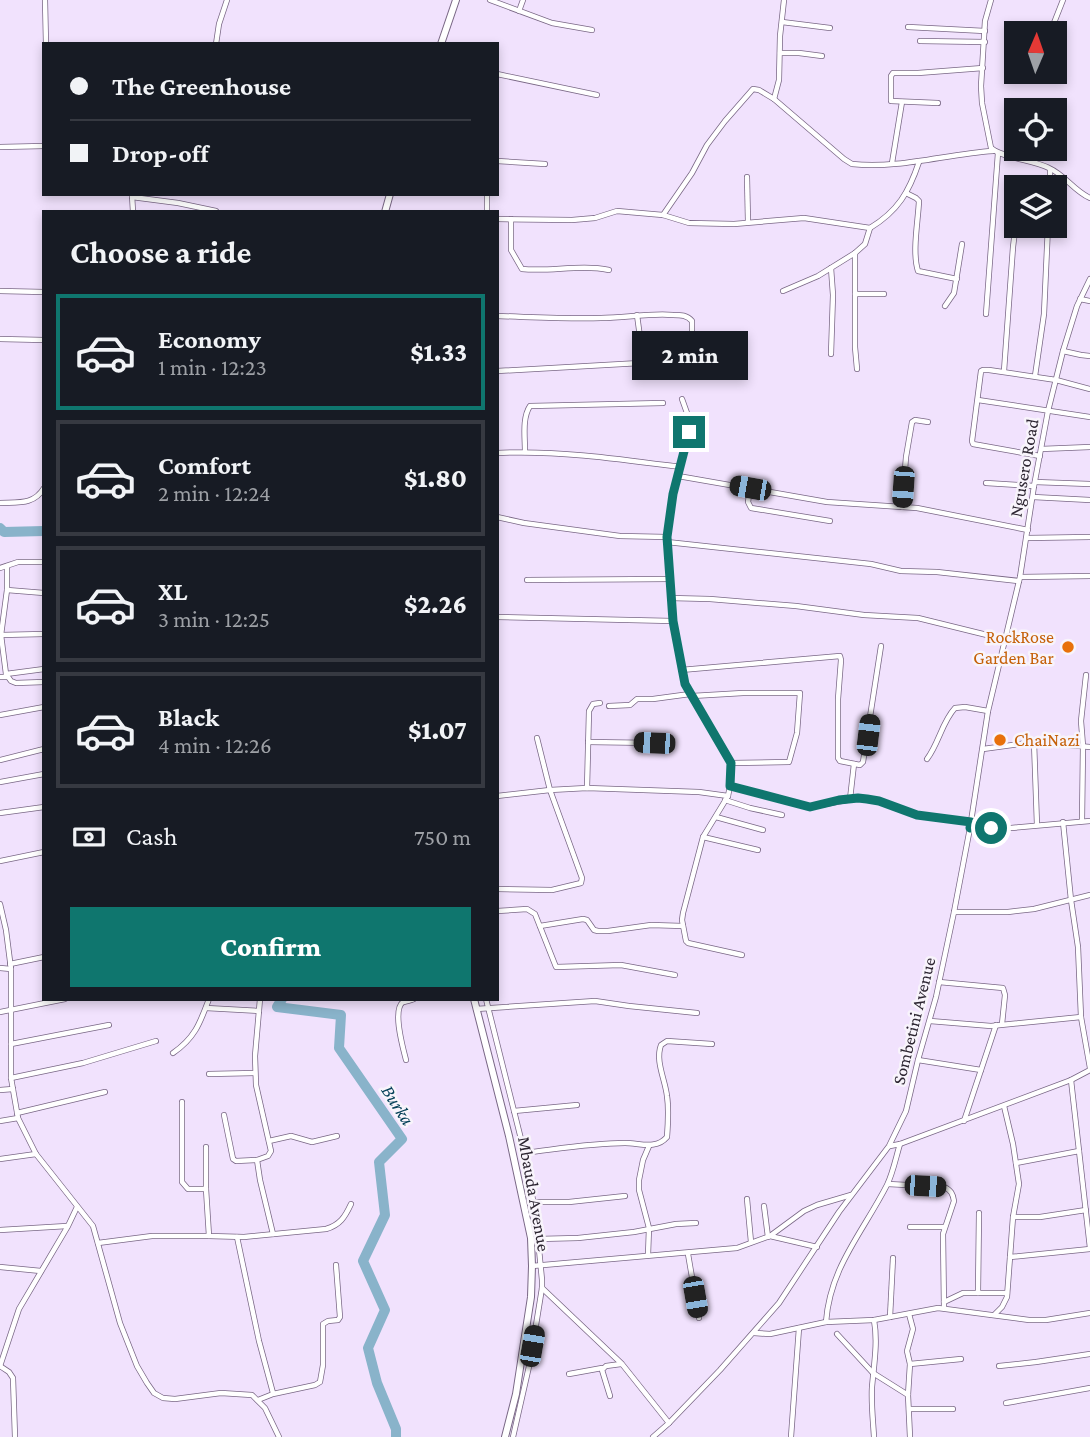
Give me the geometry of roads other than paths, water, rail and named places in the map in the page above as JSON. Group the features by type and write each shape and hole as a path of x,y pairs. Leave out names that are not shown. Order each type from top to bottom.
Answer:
{"street":[{"path":"45,0 46,42"},
{"path":"216,42 227,0"},
{"path":"442,42 456,0"},
{"path":"490,0 559,24 592,30"},
{"path":"519,10 523,0"},
{"path":"774,99 779,80 784,0"},
{"path":"986,314 996,152 990,145 981,96 986,15 991,0"},
{"path":"1055,21 1063,0"},
{"path":"782,22 830,28"},
{"path":"908,27 985,31"},
{"path":"920,41 985,42"},
{"path":"780,54 822,56"},
{"path":"938,103 892,101 891,76 894,72 983,68"},
{"path":"499,74 597,95"},
{"path":"663,215 692,173 707,145 750,91 756,89 774,99 848,162 919,162 961,154 996,152 1050,168 1090,198"},
{"path":"892,163 902,102"},
{"path":"0,147 42,146"},
{"path":"499,161 545,163"},
{"path":"783,291 818,276 865,244 870,228 886,217 906,193 919,162"},
{"path":"1050,168 1050,175"},
{"path":"747,177 748,222"},
{"path":"906,193 919,201 916,268 918,271 957,279"},
{"path":"138,196 211,210"},
{"path":"499,219 584,219 617,211 663,215 688,223 804,218 870,228"},
{"path":"511,219 511,250 522,270 609,270"},
{"path":"1004,371 1014,238"},
{"path":"1035,376 1044,314 1047,238"},
{"path":"945,306 954,295 962,244"},
{"path":"855,253 857,369"},
{"path":"831,268 831,354"},
{"path":"1048,411 1063,351 1080,299 1090,279"},
{"path":"0,291 42,292"},
{"path":"855,294 884,294"},
{"path":"1080,299 1090,301"},
{"path":"499,316 582,318 674,315 690,318 692,358"},
{"path":"499,371 643,362 637,316"},
{"path":"0,339 42,340"},
{"path":"1063,351 1090,356"},
{"path":"1090,389 1035,376 982,370 972,441 973,444 1041,453 1090,447"},
{"path":"682,399 689,432 670,510 667,539 673,621 685,684 731,763 727,798 703,837 682,926 688,943 742,955"},
{"path":"978,400 1090,417"},
{"path":"525,452 525,417 530,406 663,403"},
{"name":"Ngusero Road","path":"1028,530 1048,411"},
{"path":"902,506 912,422 928,422"},
{"path":"499,453 606,457 680,467"},
{"path":"678,476 827,502 902,506 1028,530"},
{"path":"986,483 1090,484"},
{"path":"750,488 748,502 751,508 830,520"},
{"path":"0,503 32,500 42,491"},
{"path":"1033,497 1090,500"},
{"path":"499,517 620,536 843,560 901,571 1019,579 1090,576"},
{"name":"Sombetini Avenue","path":"653,1437 670,1423 779,1303 839,1212 889,1146 906,1111 930,1021 954,912 988,712 1028,530"},
{"path":"1027,538 1090,537"},
{"path":"0,568 18,562 42,562"},
{"path":"7,566 1,635 7,676 11,681 20,684 42,682"},
{"path":"527,580 669,579"},
{"path":"7,590 42,593"},
{"path":"670,598 721,600 918,618 1006,638 1042,640"},
{"path":"499,617 673,621"},
{"path":"1,635 42,635"},
{"path":"681,670 840,656 838,758 840,761 862,764 881,646"},
{"path":"0,677 42,669"},
{"path":"1082,821 1081,712 1086,675"},
{"path":"609,706 630,705 637,699 691,695 800,693 797,733 791,760 731,763"},
{"path":"587,788 589,711 593,704 600,703"},
{"path":"0,715 42,708"},
{"path":"926,759 935,748 949,715 955,708 988,712"},
{"path":"499,889 552,890 582,883 550,790 537,738"},
{"path":"587,742 654,743"},
{"path":"1034,742 1037,825"},
{"path":"983,749 1034,742 1090,747"},
{"path":"0,760 42,750"},
{"path":"850,799 853,764"},
{"path":"0,782 42,774"},
{"path":"730,786 810,807 858,798 879,801 924,817 970,825 1011,828 1090,821"},
{"path":"499,796 587,788 699,792 782,815"},
{"path":"0,813 42,807"},
{"path":"716,817 763,831"},
{"path":"889,1146 1004,1106 1071,1080 1090,1069 1081,1017 1079,958 1063,822"},
{"path":"703,837 758,850"},
{"path":"0,861 42,852"},
{"path":"954,912 1034,909 1090,895"},
{"path":"0,904 11,966 11,1078 17,1115 36,1154 93,1226 120,1323 137,1366 155,1393 163,1398 221,1393 252,1395 265,1408 279,1437"},
{"path":"499,911 527,909 535,914 556,967 621,965 675,975"},
{"path":"540,926 583,919 598,931 651,925 682,926"},
{"path":"0,968 42,958"},
{"path":"939,982 1003,988 1005,995 999,1025 963,1121"},
{"path":"0,1012 54,1001"},
{"path":"173,1053 191,1037 208,1001"},
{"path":"224,1115 233,1159 257,1160 270,1154 255,1073 260,1001"},
{"path":"406,1060 398,1012 401,1004 407,1001"},
{"name":"Mbauda Avenue","path":"474,1001 522,1191 531,1238 531,1297 516,1394 505,1437"},
{"path":"486,1001 524,1153 538,1239 542,1288 513,1437"},
{"path":"476,1009 595,1001 697,1013"},
{"path":"206,1008 259,1011"},
{"path":"930,1021 999,1025 1081,1017"},
{"path":"11,1044 109,1025"},
{"path":"11,1078 83,1063 156,1041"},
{"path":"524,1153 600,1144 641,1143 649,1146 664,1140 667,1132 667,1096 658,1055 661,1045 667,1041 712,1044"},
{"path":"918,1060 981,1070"},
{"path":"209,1074 255,1073"},
{"path":"1010,1257 1090,1249 1071,1080"},
{"path":"0,1090 13,1089"},
{"path":"0,1121 105,1091"},
{"path":"183,1102 182,1182 188,1189 206,1189"},
{"path":"514,1111 577,1105"},
{"path":"995,1314 1005,1301 1007,1293 1013,1217 1019,1189 1004,1106"},
{"path":"269,1141 291,1136 313,1142 337,1136"},
{"path":"825,1322 831,1292 843,1258 888,1184 901,1144"},
{"path":"648,1255 649,1228 639,1180 649,1146"},
{"path":"206,1147 209,1236"},
{"path":"1016,1163 1079,1151"},
{"path":"0,1159 36,1154"},
{"path":"257,1160 273,1234"},
{"path":"888,1184 944,1187 953,1195 954,1201 944,1227 942,1242 944,1305"},
{"path":"533,1202 569,1202 625,1195"},
{"path":"532,1266 728,1250 769,1236 817,1205 852,1195"},
{"path":"747,1199 751,1242"},
{"path":"98,1242 152,1236 237,1237 332,1227 346,1217 351,1204"},
{"path":"15,1437 13,1378 0,1366 19,1309 77,1206"},
{"path":"764,1206 769,1236"},
{"path":"1013,1217 1040,1217 1086,1210"},
{"path":"978,1293 979,1213"},
{"path":"538,1239 578,1238 695,1223"},
{"path":"0,1230 68,1226"},
{"path":"910,1227 944,1227"},
{"path":"769,1236 817,1247"},
{"path":"237,1237 273,1394"},
{"path":"688,1254 699,1318"},
{"path":"890,1317 892,1258"},
{"path":"258,1400 320,1381 323,1365 323,1324 340,1318 336,1265"},
{"path":"0,1267 41,1271"},
{"path":"542,1288 622,1364 670,1423"},
{"path":"754,1333 770,1334 825,1322 874,1320 909,1314 944,1305 958,1294 1007,1293"},
{"path":"944,1305 1035,1320 1090,1313"},
{"path":"909,1314 913,1329 907,1351 910,1364 910,1437"},
{"path":"874,1320 877,1339 872,1391 874,1437"},
{"path":"791,1437 799,1328"},
{"path":"836,1334 873,1373 908,1395"},
{"path":"999,1366 1090,1354"},
{"path":"910,1364 961,1359"},
{"path":"569,1374 622,1364"},
{"path":"603,1368 610,1396"},
{"path":"1006,1403 1090,1388"},
{"path":"909,1409 953,1409"}],"waterway":[{"path":"0,528 4,532 42,531"},
{"name":"Burka","path":"281,1001 277,1007 341,1015 339,1048 402,1139 379,1162 385,1215 363,1261 385,1310 368,1348 377,1383 396,1429 396,1437"}],"place":[{"name":"RockRose Garden Bar","path":"1068,647"},
{"name":"ChaiNazi","path":"1000,740"}]}
